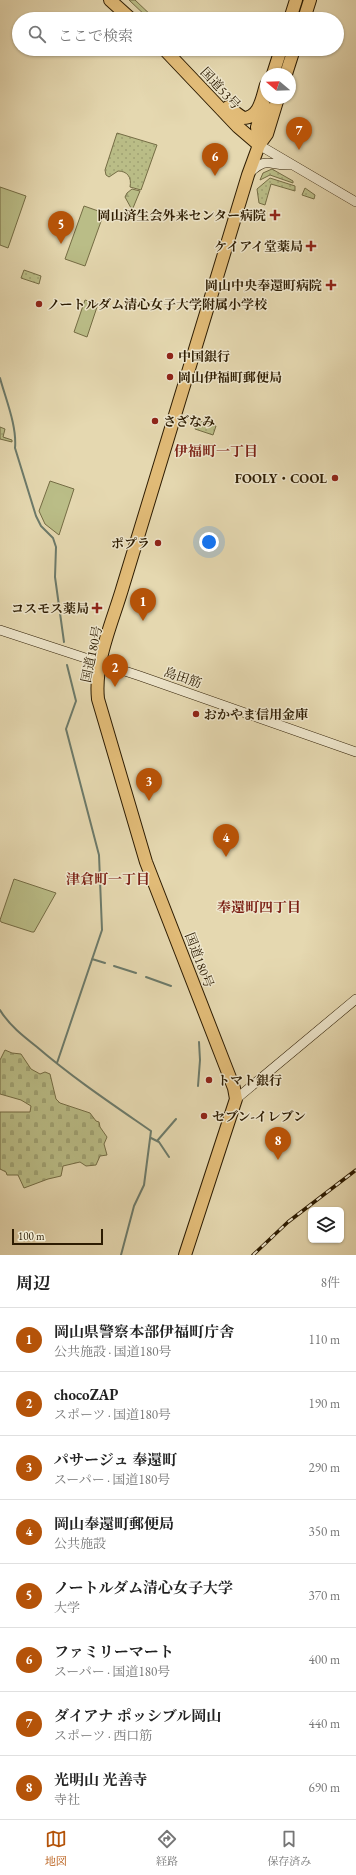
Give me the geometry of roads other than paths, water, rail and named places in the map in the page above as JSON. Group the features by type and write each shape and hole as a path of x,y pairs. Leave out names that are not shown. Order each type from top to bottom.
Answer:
{"highway":[{"path":"110,0 123,12"},
{"path":"292,12 296,0"},
{"path":"306,12 310,0"},
{"name":"国道53号","path":"171,56 238,127 259,145"},
{"path":"275,68 278,56"},
{"path":"288,68 292,56"},
{"path":"214,101 228,107 241,118 249,118 257,110 260,101"},
{"path":"259,145 257,128 265,104"},
{"path":"259,145 267,134 276,104"},
{"name":"国道180号","path":"236,1099 234,1088 146,862 98,699 98,678 100,664 248,175 259,145"},
{"path":"185,1255 236,1099"}],"street":[{"path":"259,145 292,166 356,202"},
{"path":"248,175 260,164 266,162 292,166"},
{"name":"島田筋","path":"0,630 356,752"},
{"path":"236,1099 356,999"}],"waterway":[{"path":"0,378 13,422 15,448 36,516 41,526 53,538 56,547 55,577 64,642"},
{"path":"57,1063 102,930 99,855 66,729 76,701 67,665"},
{"path":"92,959 105,963"},
{"path":"114,966 136,973"},
{"path":"146,977 171,986"},
{"path":"0,1010 17,1030 51,1058 151,1131 144,1185 134,1206 121,1255"},
{"path":"198,1086 200,1060 199,1042"},
{"path":"157,1141 176,1119"},
{"path":"151,1138 159,1142 169,1157"}],"railway":[{"path":"253,1255 288,1222 356,1170"}],"place":[{"name":"ダイアナ ポッシブル岡山","path":"299,150"},
{"name":"ファミリーマート","path":"215,176"},
{"name":"岡山済生会外来センター病院","path":"275,215"},
{"name":"ノートルダム清心女子大学","path":"61,244"},
{"name":"ケイアイ堂薬局","path":"311,246"},
{"name":"岡山中央奉還町病院","path":"331,285"},
{"name":"ノートルダム清心女子大学附属小学校","path":"39,304"},
{"name":"中国銀行","path":"170,356"},
{"name":"岡山伊福町郵便局","path":"170,377"},
{"name":"さざなみ","path":"155,421"},
{"name":"FOOLY・COOL","path":"335,478"},
{"name":"ポプラ","path":"158,543"},
{"name":"コスモス薬局","path":"97,608"},
{"name":"岡山県警察本部伊福町庁舎","path":"143,621"},
{"name":"chocoZAP","path":"115,687"},
{"name":"おかやま信用金庫","path":"196,714"},
{"name":"パサージュ 奉還町","path":"149,801"},
{"name":"岡山奉還町郵便局","path":"226,857"},
{"name":"トマト銀行","path":"209,1080"},
{"name":"セブン-イレブン","path":"204,1116"},
{"name":"光明山 光善寺","path":"278,1160"}],"district":[{"name":"伊福町一丁目","path":"216,451"},
{"name":"津倉町一丁目","path":"108,879"},
{"name":"奉還町四丁目","path":"259,907"}]}
